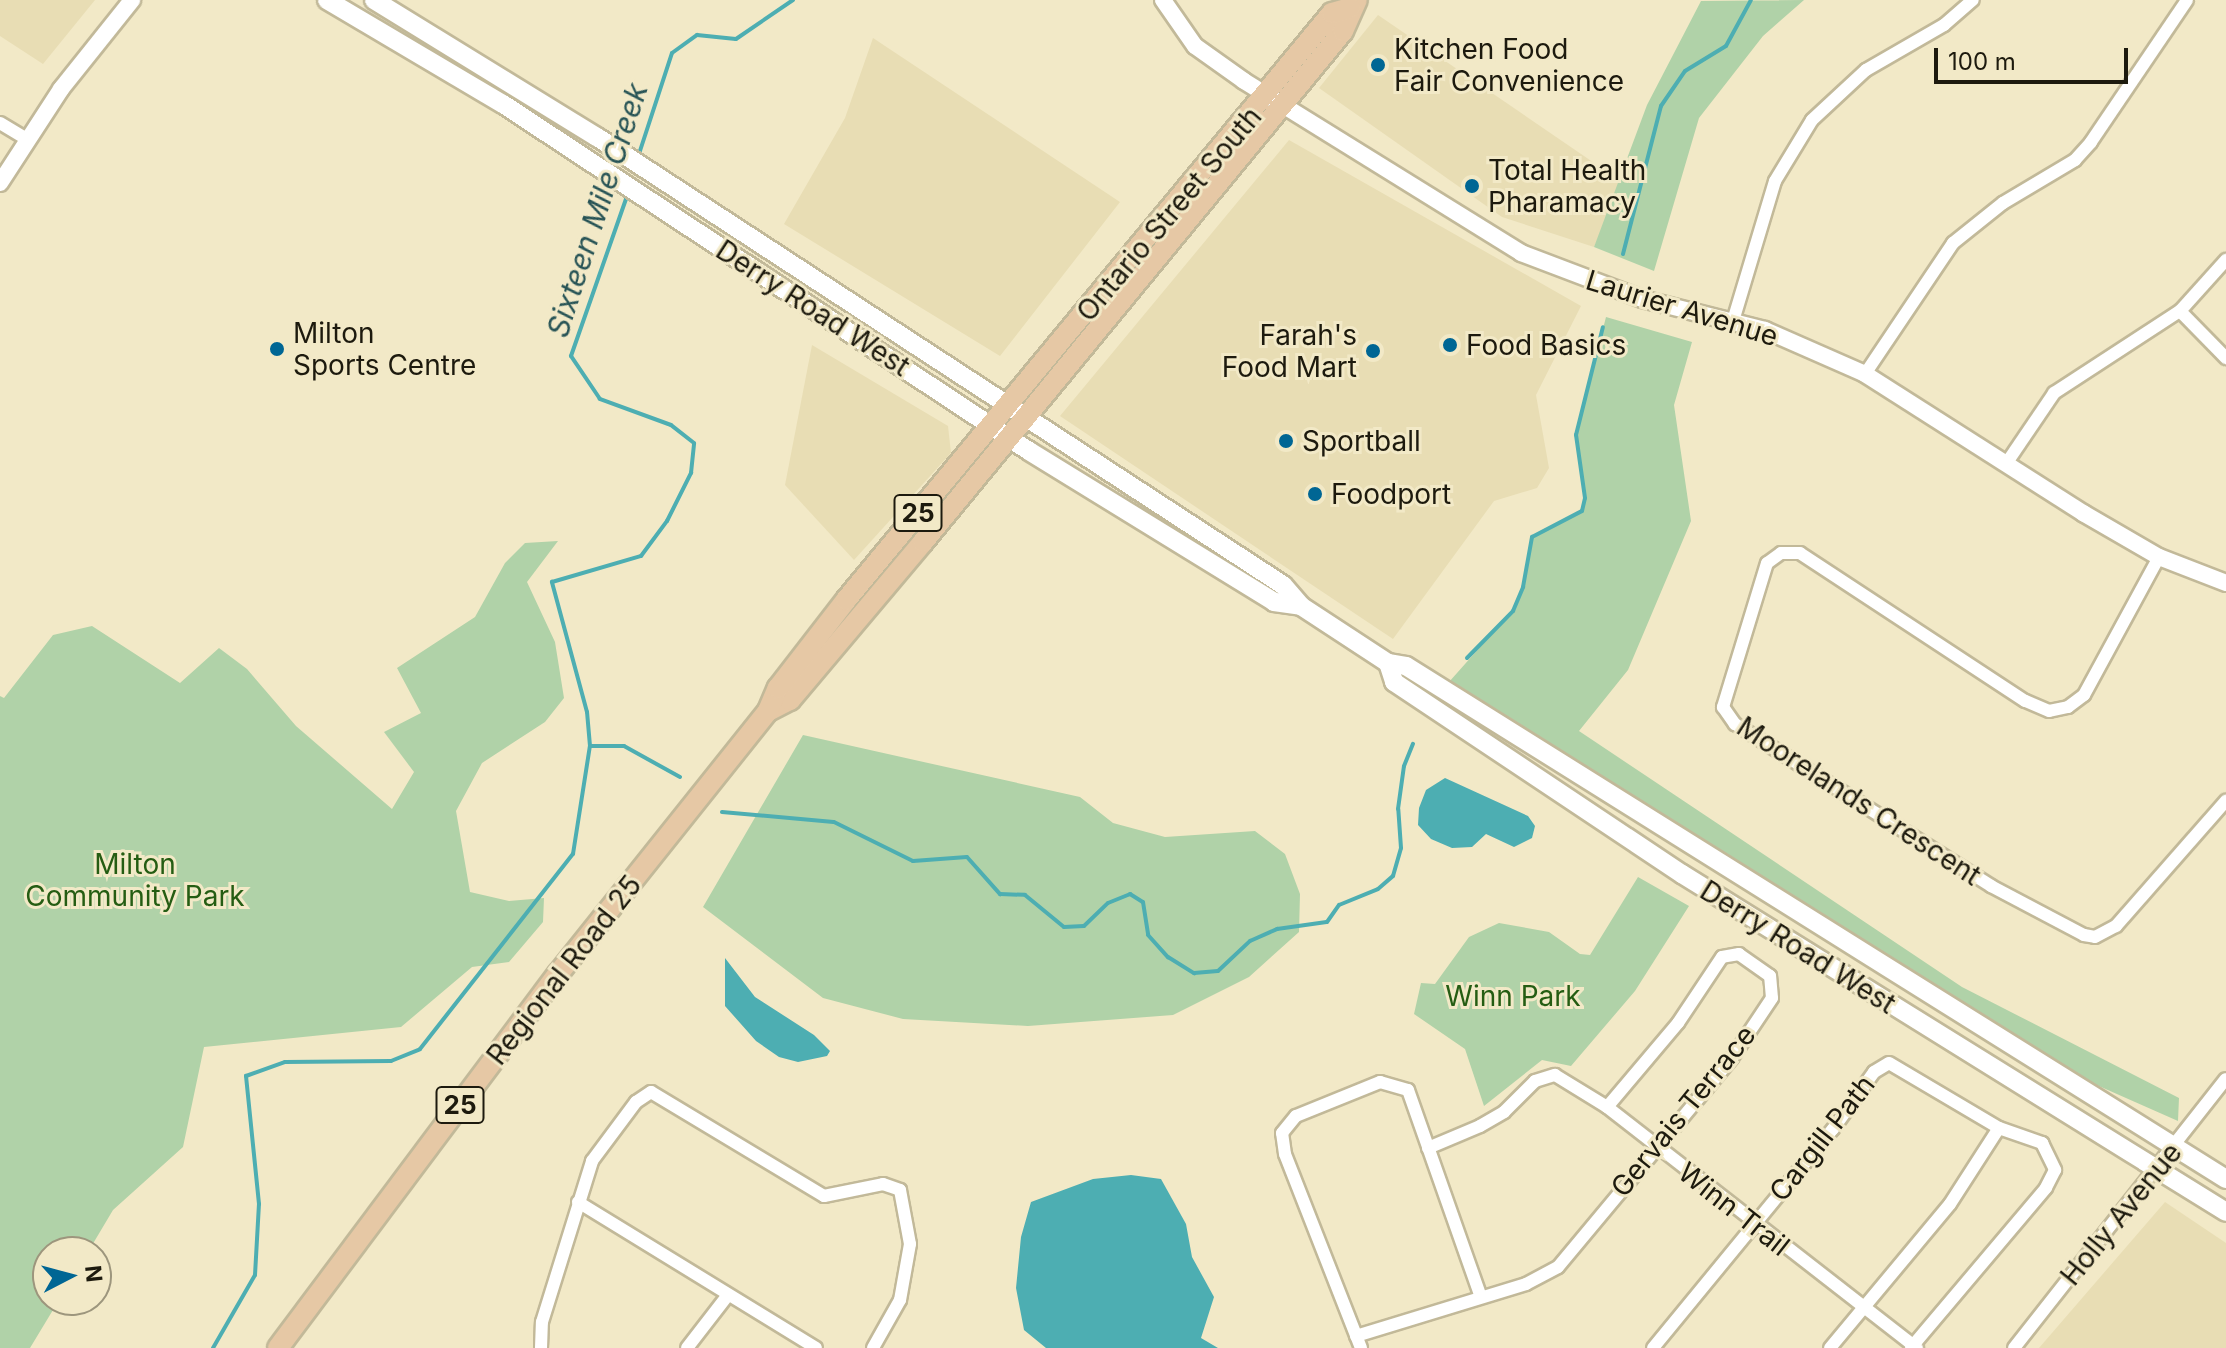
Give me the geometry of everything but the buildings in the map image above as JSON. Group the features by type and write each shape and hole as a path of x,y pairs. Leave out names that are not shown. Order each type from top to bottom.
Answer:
{"main road":[{"name":"Derry Road West","path":"327,0 588,160 1009,438 1274,602 1301,606"},
{"name":"Derry Road West","path":"374,0 597,137 1008,405 1283,585 1301,606 1388,663 1406,666 2226,1179"},
{"name":"Ontario Street South","path":"1026,417 1274,100 1332,13 1354,4"},
{"name":"Ontario Street South","path":"990,426 1274,100"},
{"name":"Regional Road 25","path":"768,711 790,700 1026,417"},
{"name":"Regional Road 25","path":"278,1348 558,974 768,711 778,688 846,600 990,426"},
{"name":"Derry Road West","path":"1388,663 1394,682 1682,874 2226,1212"}],"street":[{"path":"0,183 28,140 132,0"},
{"name":"Laurier Avenue","path":"1163,0 1195,46 1274,100 1521,253 1642,299 1733,321 1865,374 2159,557 2226,583"},
{"path":"1733,321 1775,181 1812,120 1866,70 1944,25 1973,0"},
{"path":"1865,374 1953,243 2003,203 2075,160 2091,142 2187,0"},
{"path":"0,123 28,140"},
{"path":"2006,464 2054,393 2180,311 2226,260"},
{"path":"2180,311 2226,358"},
{"name":"Moorelands Crescent","path":"2159,557 2084,695 2068,707 2049,711 2025,701 1800,553 1781,553 1767,563 1723,707 1735,724 2014,900 2084,935 2095,937 2116,926 2226,801"},
{"name":"Gervais Terrace","path":"1358,1342 1480,1295 1526,1284 1558,1267 1654,1146 1732,1058 1775,990 1770,976 1739,954 1722,957 1678,1023 1607,1107"},
{"name":"Cargill Path","path":"1653,1348 1882,1063 1898,1067 1999,1128"},
{"name":"Winn Trail","path":"1428,1148 1504,1112 1545,1074 1565,1080 1607,1107 1914,1347"},
{"name":"Holly Avenue","path":"2014,1348 2176,1147 2226,1079"},
{"path":"1358,1342 1285,1154 1282,1133 1296,1116 1391,1082 1408,1090 1480,1295"},
{"path":"541,1348 542,1322 592,1161 647,1092 824,1196 894,1185 904,1201 910,1244 900,1300 873,1348"},
{"path":"1830,1348 1950,1204 1999,1128 2042,1143 2055,1170 2046,1188 1914,1347"},
{"path":"578,1202 816,1348"},
{"path":"687,1348 728,1295"}],"shaded area":[{"path":"0,0 95,0 43,64 0,36"},
{"path":"1378,15 1622,182 1594,247 1502,217 1319,88"},
{"path":"873,38 1120,202 1000,356 784,224 845,118"},
{"path":"1289,140 1581,306 1536,395 1549,468 1537,488 1494,501 1393,639 1060,416"},
{"path":"812,345 948,426 951,453 854,560 785,485"},
{"path":"2165,1202 2226,1243 2226,1348 2039,1348"}],"green space":[{"path":"1804,0 1763,36 1699,118 1654,271 1594,247 1647,105 1701,1"},
{"path":"1606,317 1692,342 1674,405 1691,521 1628,670 1579,731 1962,987 2179,1098 2178,1121 1972,1030 1441,691 1513,610 1523,587 1532,537 1582,511 1585,498 1576,435"},
{"name":"Milton Community Park","path":"558,541 527,582 555,642 564,698 545,722 482,763 456,811 470,892 509,901 544,898 543,922 509,962 472,967 401,1027 204,1047 183,1147 113,1210 98,1236 32,1236 32,1316 49,1316 30,1348 0,1348 0,696 4,698 53,635 92,626 180,683 219,648 247,669 296,726 392,809 414,772 384,732 421,713 397,668 475,617 505,563 525,543"},
{"path":"803,735 1080,797 1113,823 1165,837 1255,831 1285,854 1300,894 1299,932 1249,977 1173,1015 1028,1026 903,1019 823,998 703,907"},
{"name":"Winn Park","path":"1638,877 1689,906 1635,991 1571,1066 1542,1060 1484,1106 1465,1049 1414,1014 1421,983 1435,984 1469,937 1499,923 1549,932 1580,954 1590,955"}],"water":[{"path":"1445,778 1528,816 1535,826 1532,838 1514,847 1486,834 1472,847 1452,848 1431,839 1418,825 1419,808 1426,790"},
{"path":"725,958 755,997 814,1035 830,1051 827,1056 798,1062 779,1057 756,1041 725,1006"},
{"path":"1131,1175 1161,1179 1186,1224 1192,1257 1214,1297 1201,1338 1218,1348 1046,1348 1024,1330 1016,1288 1021,1237 1031,1202 1093,1179"}],"waterway":[{"name":"Sixteen Mile Creek","path":"638,157 672,53 697,35 736,39 793,0"},
{"path":"1623,254 1661,106 1685,71 1726,46 1751,0"},
{"name":"Sixteen Mile Creek","path":"213,1348 255,1275 259,1204 246,1076 285,1062 391,1061 420,1049 573,854 590,746 587,712 552,582 641,556 667,521 691,473 694,443 671,425 600,399 571,356 628,193"},
{"path":"1467,658 1513,611 1523,587 1532,537 1582,511 1585,498 1576,435 1603,327"},
{"path":"722,812 834,822 913,861 967,857 1000,894 1025,895 1064,927 1084,926 1108,903 1130,894 1143,902 1148,935 1168,957 1194,973 1218,971 1250,941 1277,929 1327,922 1339,905 1378,889 1393,876 1401,848 1398,809 1404,766 1413,744"},
{"path":"591,746 624,746 680,777"}],"place":[{"name":"Kitchen Food Fair Convenience","path":"1378,65"},
{"name":"Total Health Pharamacy","path":"1472,186"},
{"name":"Food Basics","path":"1450,345"},
{"name":"Milton Sports Centre","path":"277,349"},
{"name":"Farah's Food Mart","path":"1373,351"},
{"name":"Sportball","path":"1286,441"},
{"name":"Foodport","path":"1315,494"}]}
